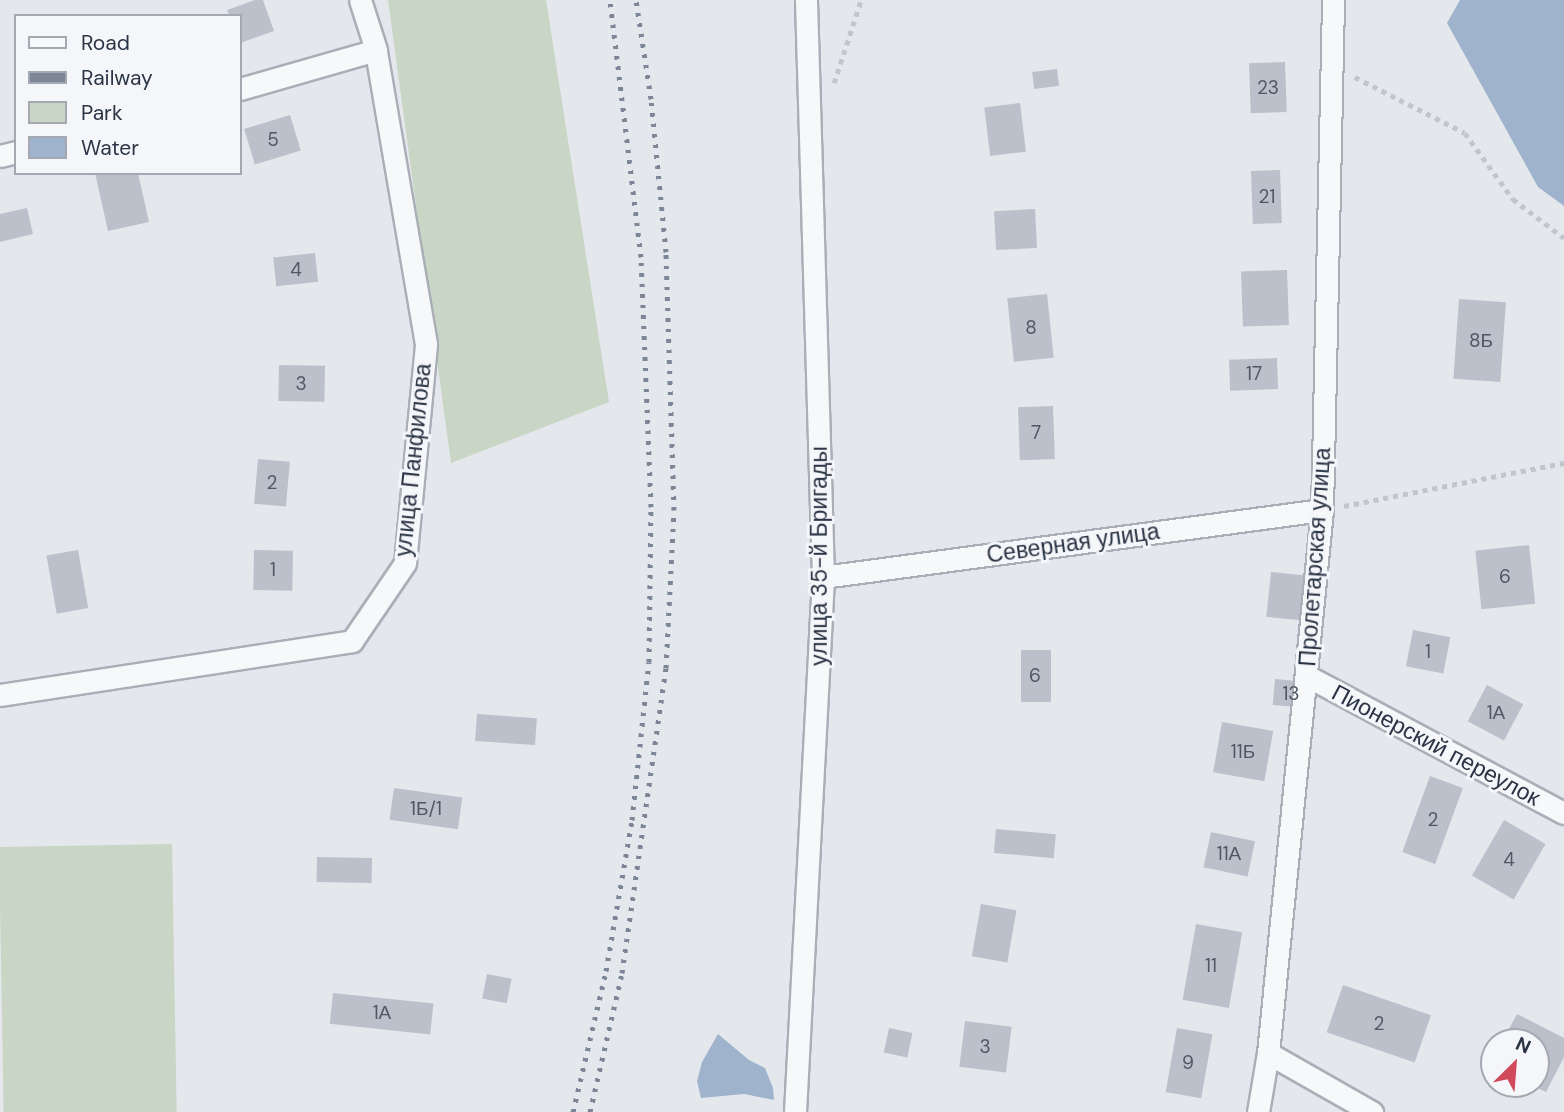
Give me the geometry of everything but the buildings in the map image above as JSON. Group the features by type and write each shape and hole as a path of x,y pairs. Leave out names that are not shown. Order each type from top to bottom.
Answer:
{"street":[{"name":"улица Панфилова","path":"0,695 352,641 405,563 426,344 376,50 360,0"},
{"name":"улица 35-й Бригады","path":"795,1112 823,577 806,0"},
{"name":"Пролетарская улица","path":"1258,1112 1268,1053 1322,510 1333,0"},
{"path":"242,88 376,50"},
{"name":"Северная улица","path":"823,577 1322,510"},
{"name":"Пионерский переулок","path":"1307,676 1564,813"},
{"path":"1268,1053 1371,1112"}],"path":[{"path":"1331,66 1465,133 1513,199 1564,238"},
{"path":"1322,510 1564,463"}],"green space":[{"path":"388,0 546,0 609,402 451,463"},
{"path":"172,844 177,1112 4,1112 0,847"}],"water":[{"path":"1460,0 1564,0 1564,206 1538,187 1447,23"},
{"path":"718,1034 749,1060 765,1068 773,1088 774,1100 744,1094 701,1098 697,1081 702,1062"}],"railway":[{"path":"573,1112 606,971 632,820 649,662 651,507 641,257 610,0"},
{"path":"590,1112 622,973 666,668 674,510 666,252 651,99 636,0"}]}
